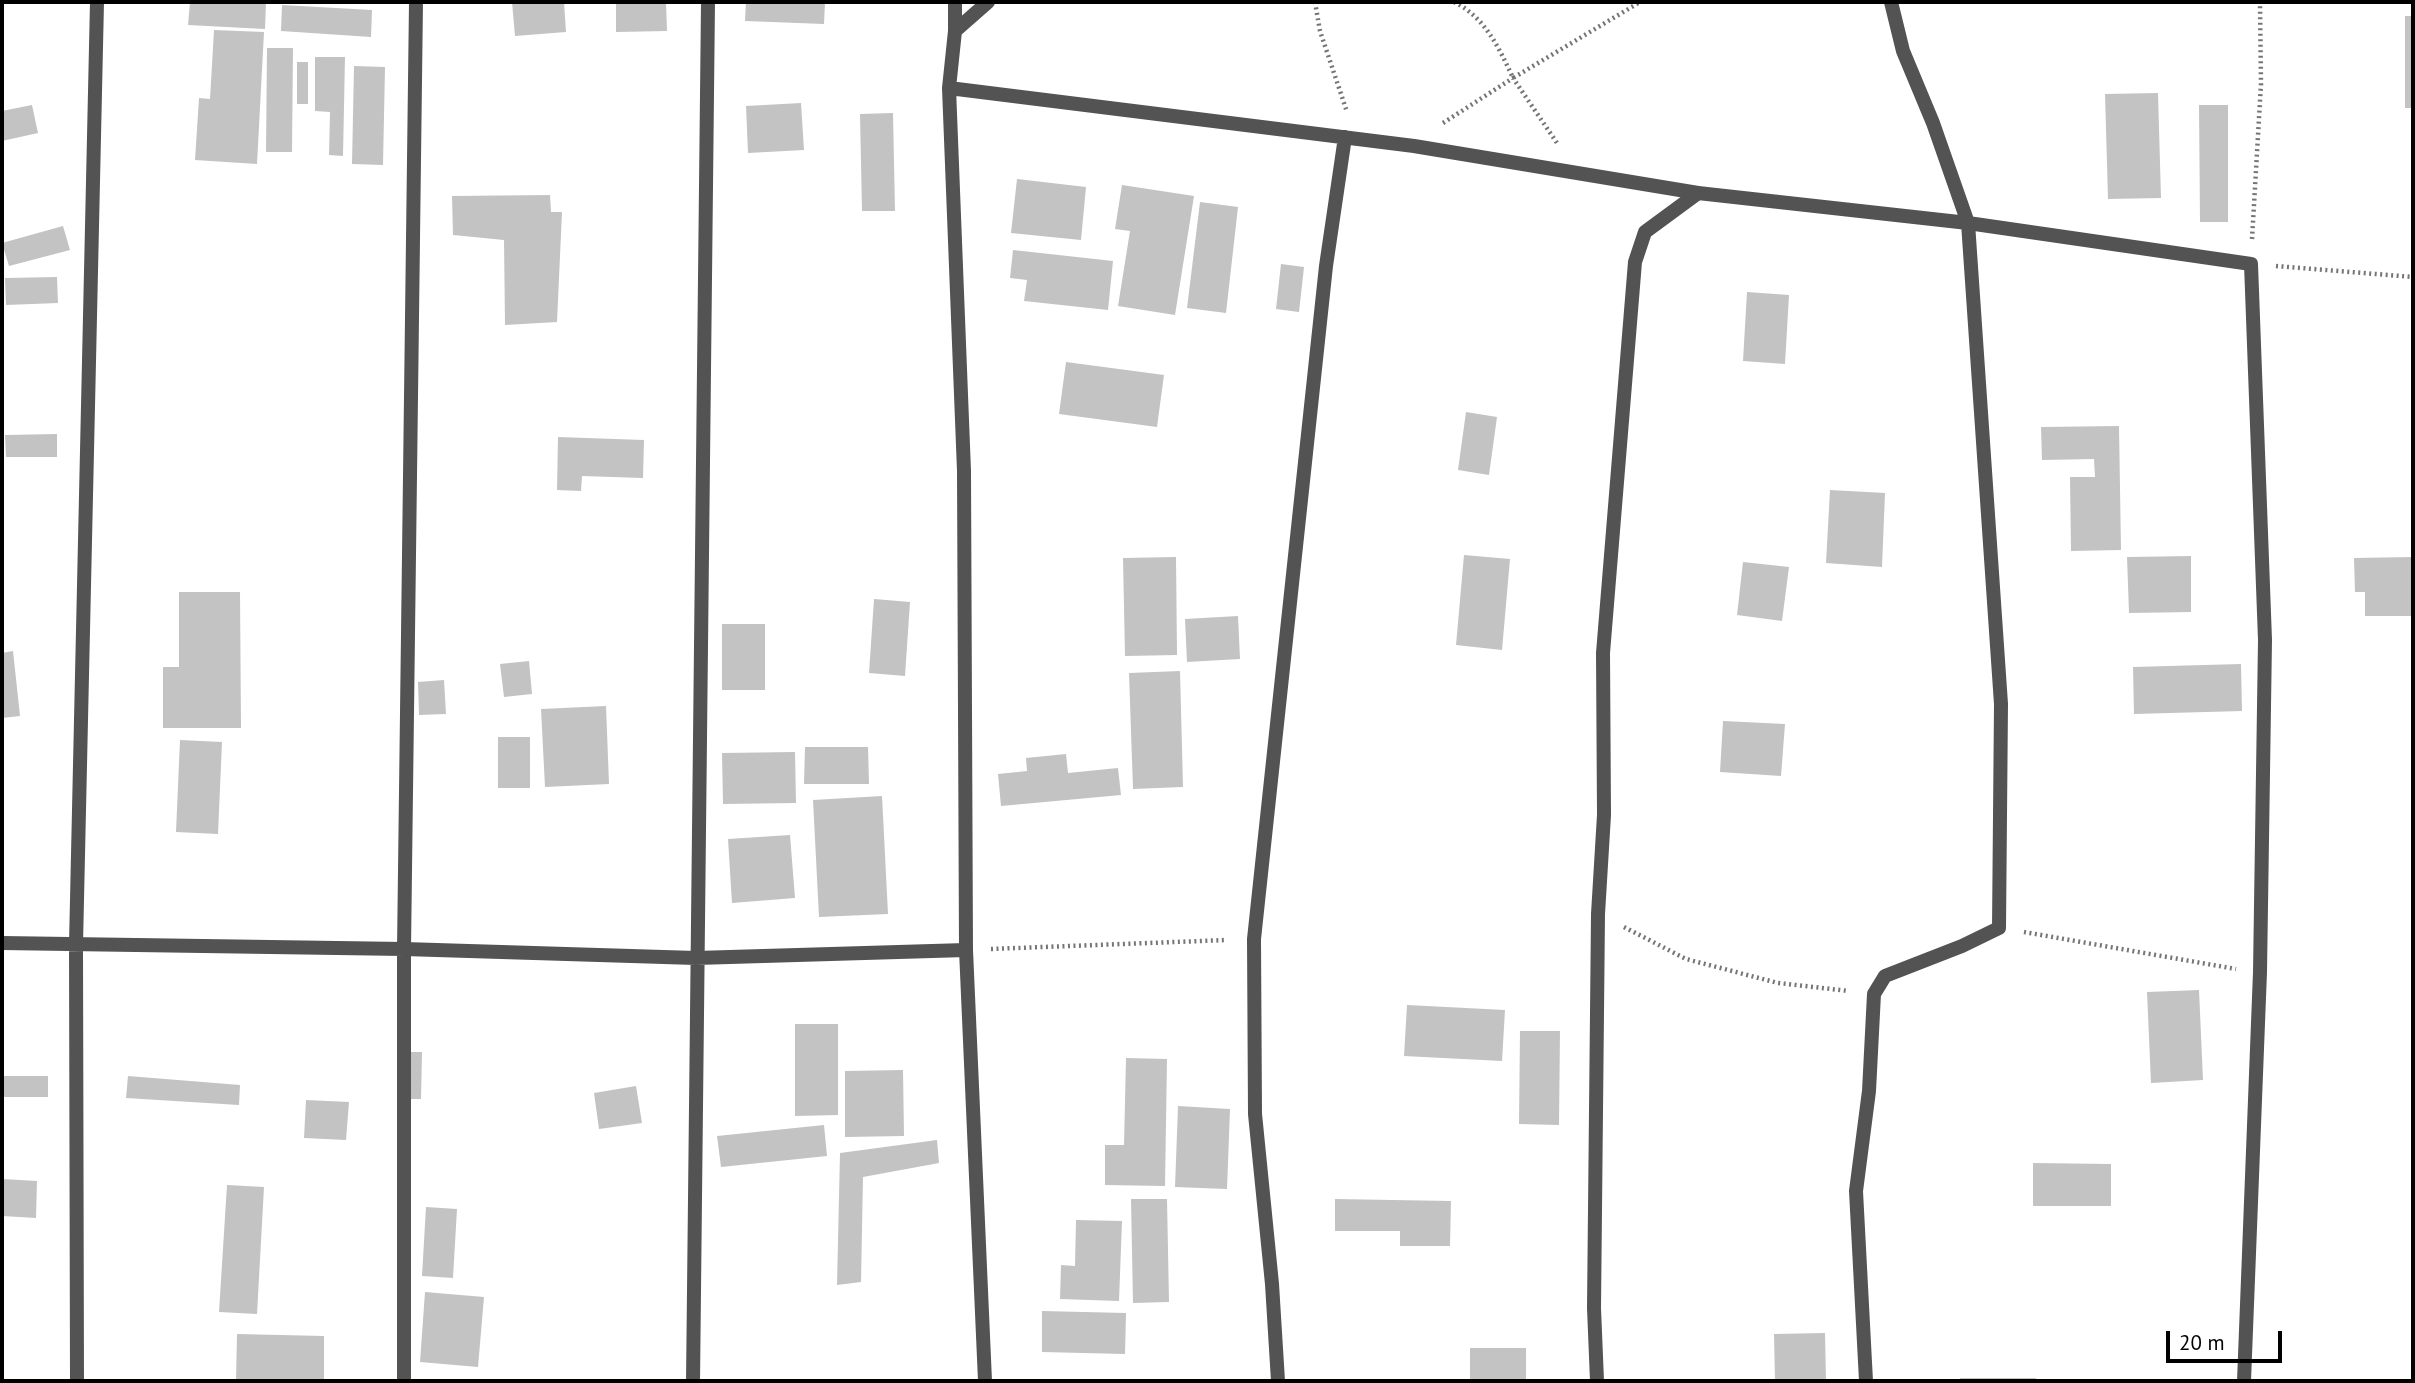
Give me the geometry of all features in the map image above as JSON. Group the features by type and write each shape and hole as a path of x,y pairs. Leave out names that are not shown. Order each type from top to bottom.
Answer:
{"street":[{"path":"77,1381 76,944 97,2"},
{"path":"404,1381 404,948 416,2"},
{"path":"693,1381 708,2"},
{"path":"955,2 955,31 948,89 964,471 966,950 985,1381"},
{"path":"955,31 988,2"},
{"path":"1866,1381 1856,1191 1868,1091 1874,995 1885,976 1962,946 1999,928 2001,705 1968,223 1933,123 1903,51 1891,2"},
{"path":"948,89 1415,146 1576,170 1698,193 1968,223 2251,264 2266,640 2260,972 2244,1381"},
{"path":"1278,1381 1272,1284 1255,1114 1254,939 1326,266 1345,137"},
{"path":"1597,1381 1594,1295 1598,914 1604,815 1603,653 1635,262 1645,232 1698,193"},
{"path":"2,943 404,948 696,958 966,950"}],"path":[{"path":"1315,2 1320,31 1347,107 1345,137"},
{"path":"1454,2 1464,7 1492,34 1513,78 1576,170"},
{"path":"1415,146 1446,121 1513,78 1640,2"},
{"path":"2260,2 2261,83 2251,264 2413,277"},
{"path":"1598,914 1686,959 1778,983 1874,995"},
{"path":"1999,928 2260,972"},
{"path":"966,950 1254,939"}],"building":[{"path":"190,2 266,2 265,29 188,25"},
{"path":"512,2 564,2 566,32 515,36"},
{"path":"616,2 666,2 667,31 616,32"},
{"path":"746,2 825,2 824,24 745,21"},
{"path":"282,5 372,10 371,37 281,31"},
{"path":"2405,16 2413,16 2413,108 2405,108"},
{"path":"214,30 264,32 257,164 195,160 199,98 210,99"},
{"path":"267,48 293,48 292,152 266,152"},
{"path":"315,57 345,57 343,156 329,155 330,112 315,111"},
{"path":"297,62 308,62 308,104 297,104"},
{"path":"354,66 385,67 383,165 352,164"},
{"path":"2158,93 2161,198 2108,199 2105,94"},
{"path":"801,103 804,150 748,153 746,106"},
{"path":"32,105 38,133 2,141 2,111"},
{"path":"2199,105 2228,105 2228,222 2200,222"},
{"path":"893,113 895,211 862,211 860,114"},
{"path":"1017,179 1086,187 1081,240 1011,233"},
{"path":"1122,185 1194,196 1175,315 1118,306 1130,231 1115,229"},
{"path":"550,195 551,212 562,212 557,322 505,325 504,240 453,235 452,196"},
{"path":"1200,202 1238,207 1226,313 1187,308"},
{"path":"63,226 70,250 9,266 2,243"},
{"path":"1013,250 1113,261 1108,310 1024,301 1027,280 1010,278"},
{"path":"1281,264 1304,267 1299,312 1276,309"},
{"path":"57,277 58,303 6,305 5,278"},
{"path":"1747,292 1789,295 1785,364 1743,361"},
{"path":"1066,362 1164,375 1157,427 1059,414"},
{"path":"1466,412 1497,417 1489,475 1458,470"},
{"path":"2119,426 2121,550 2071,551 2070,477 2095,477 2094,459 2042,460 2041,427"},
{"path":"57,434 57,457 6,457 5,435"},
{"path":"558,437 644,440 643,478 582,476 581,491 557,490"},
{"path":"1830,490 1885,493 1882,567 1826,563"},
{"path":"1464,555 1510,559 1502,650 1456,645"},
{"path":"2191,556 2191,612 2129,613 2127,557"},
{"path":"1176,557 1177,655 1125,656 1123,558"},
{"path":"2413,557 2413,616 2365,616 2365,592 2355,592 2354,558"},
{"path":"1743,562 1789,567 1782,621 1737,615"},
{"path":"179,592 240,592 241,728 163,728 163,667 179,667"},
{"path":"874,599 910,602 905,676 869,673"},
{"path":"1238,616 1240,659 1187,662 1185,619"},
{"path":"722,624 765,624 765,690 722,690"},
{"path":"13,651 20,716 2,718 2,653"},
{"path":"529,661 532,694 504,697 500,664"},
{"path":"2241,664 2242,711 2134,714 2133,667"},
{"path":"1180,671 1183,787 1133,789 1129,673"},
{"path":"444,680 446,714 419,715 418,682"},
{"path":"606,706 609,784 545,787 541,709"},
{"path":"1723,721 1785,724 1781,776 1720,772"},
{"path":"498,737 530,737 530,788 498,788"},
{"path":"180,740 222,742 218,834 176,832"},
{"path":"805,747 868,747 869,784 804,784"},
{"path":"795,752 796,803 723,804 722,753"},
{"path":"1066,754 1068,773 1118,768 1121,795 1001,806 998,774 1027,771 1026,758"},
{"path":"882,796 888,914 819,917 813,800"},
{"path":"790,835 795,898 732,903 728,839"},
{"path":"2199,990 2203,1080 2151,1083 2147,992"},
{"path":"1407,1005 1505,1010 1502,1061 1404,1056"},
{"path":"795,1024 838,1024 838,1115 795,1116"},
{"path":"1520,1031 1560,1031 1559,1125 1519,1124"},
{"path":"409,1052 422,1052 421,1099 408,1099"},
{"path":"1126,1058 1167,1059 1165,1186 1105,1185 1105,1145 1124,1145"},
{"path":"903,1070 904,1136 845,1137 845,1071"},
{"path":"2,1076 48,1076 48,1097 2,1097"},
{"path":"128,1076 240,1085 239,1105 126,1098"},
{"path":"636,1086 642,1123 599,1129 594,1093"},
{"path":"306,1100 349,1102 346,1140 304,1138"},
{"path":"1178,1106 1230,1109 1227,1189 1175,1187"},
{"path":"824,1125 827,1156 721,1167 717,1136"},
{"path":"937,1140 939,1163 863,1177 861,1282 837,1285 840,1153"},
{"path":"2033,1163 2111,1164 2111,1206 2033,1206"},
{"path":"2,1179 37,1181 36,1218 2,1216"},
{"path":"227,1185 264,1187 257,1314 219,1312"},
{"path":"1131,1199 1167,1199 1169,1302 1133,1303"},
{"path":"1335,1199 1451,1201 1450,1246 1400,1246 1400,1231 1335,1231"},
{"path":"426,1207 457,1209 453,1278 422,1276"},
{"path":"1076,1220 1122,1221 1119,1301 1060,1299 1061,1265 1075,1266"},
{"path":"425,1292 484,1297 478,1367 420,1362"},
{"path":"1042,1311 1126,1313 1125,1354 1042,1352"},
{"path":"1825,1333 1826,1381 1775,1381 1774,1334"},
{"path":"237,1334 324,1336 324,1381 236,1381"},
{"path":"1470,1348 1526,1348 1526,1381 1470,1381"},
{"path":"1960,1378 2036,1378 2036,1381 1960,1381"}]}
